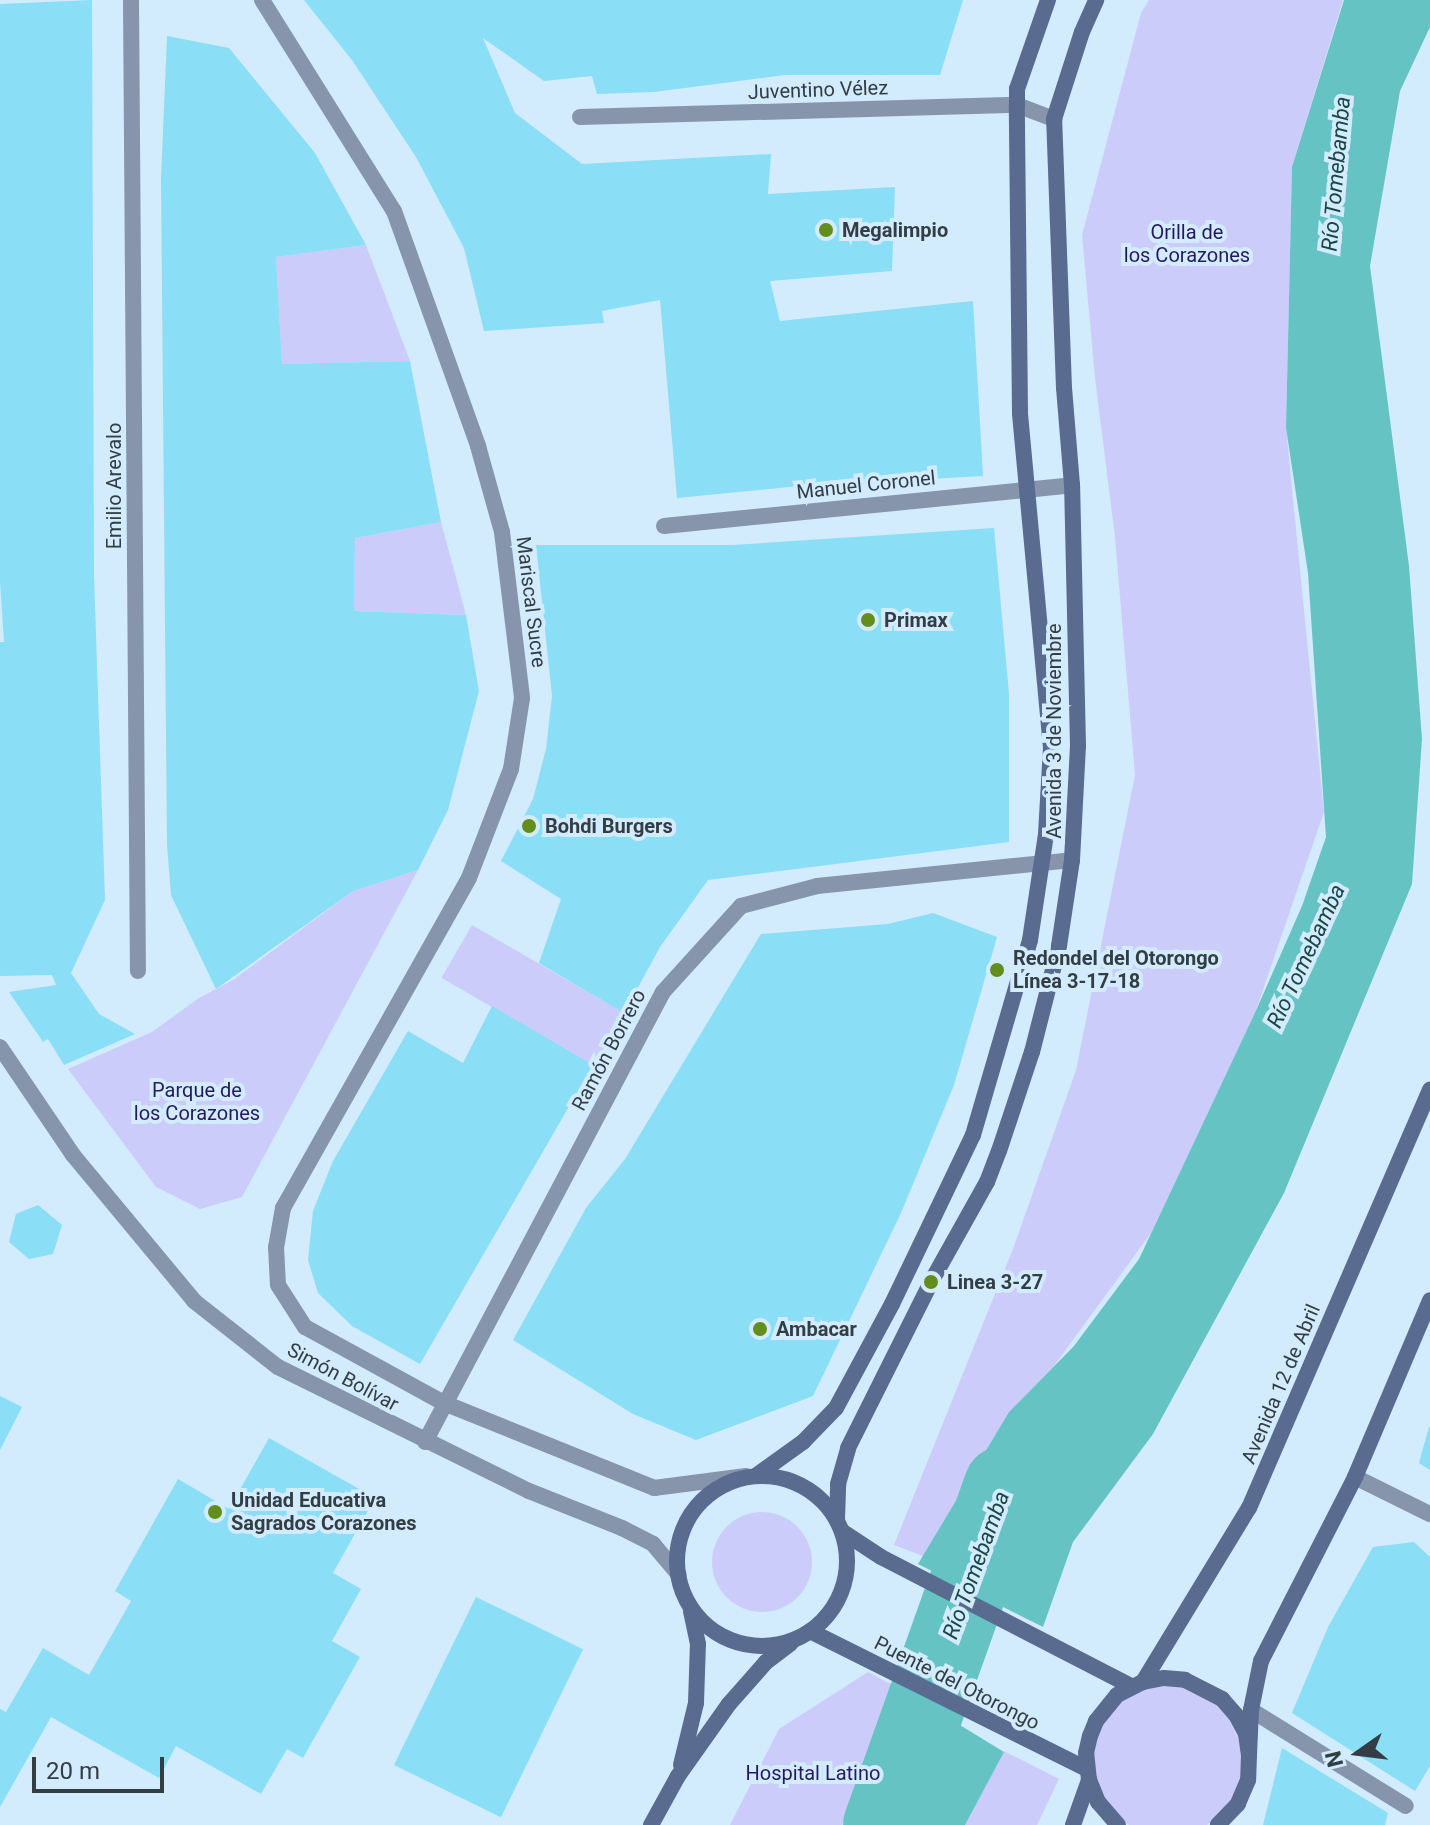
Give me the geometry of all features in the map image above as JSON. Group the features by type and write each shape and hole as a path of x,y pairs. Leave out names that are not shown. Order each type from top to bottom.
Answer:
{"street":[{"name":"Emilio Arevalo","path":"131,0 138,971"},
{"name":"Mariscal Sucre","path":"262,0 394,211 478,446 502,532 522,698 511,769 469,878 283,1208"},
{"name":"Avenida 3 de Noviembre","path":"752,1476 803,1442 836,1408 892,1304 973,1135 1030,940 1041,863 1051,748 1019,400 1017,89 1048,0"},
{"name":"Avenida 3 de Noviembre","path":"840,1526 838,1484 848,1448 931,1282 987,1182 1032,1052 1055,962 1072,860 1078,746 1072,485 1064,388 1054,119 1082,32 1096,0"},
{"name":"Juventino Vélez","path":"580,117 1017,105 1054,119"},
{"name":"Manuel Coronel","path":"664,526 1072,485"},
{"name":"Ramón Borrero","path":"425,1442 663,992 741,906 817,886 1072,860"},
{"name":"Simón Bolívar","path":"0,1047 73,1155 194,1301 278,1367 425,1442 653,1544 679,1575"},
{"name":"Avenida 12 de Abril","path":"1073,1825 1088,1775 1086,1753 1096,1721 1117,1695 1137,1684 1249,1508 1430,1089"},
{"name":"Simón Bolívar","path":"283,1208 276,1247 278,1285 305,1327 444,1403 654,1488 752,1476"},
{"path":"1218,1825 1238,1804 1248,1780 1251,1710 1261,1661 1355,1477 1430,1300"},
{"path":"678,1776 696,1703 698,1644 690,1605 679,1575 682,1532 692,1512 725,1484 752,1476 795,1482 811,1490 840,1526 881,1557 1112,1676 1137,1684 1185,1680 1222,1699 1236,1715 1246,1734 1249,1755"},
{"path":"1355,1477 1430,1514"},
{"path":"651,1825 678,1776 729,1704 766,1662 830,1612 844,1588 847,1559 840,1526"},
{"path":"690,1605 718,1634 737,1642 776,1645 803,1636"},
{"name":"Puente del Otorongo","path":"803,1636 827,1640 1068,1760 1088,1775"},
{"path":"1251,1710 1406,1806"},
{"path":"1088,1775 1098,1802 1118,1825"}],"green space":[{"name":"Orilla de los Corazones","path":"1149,0 1343,0 1292,167 1286,428 1324,812 1254,1016 1151,1233 1054,1366 1009,1412 923,1556 894,1545 1013,1249 1076,1070 1135,775 1115,537 1095,378 1082,235 1141,13"},
{"path":"366,245 410,361 282,364 276,257"},
{"path":"441,522 466,615 354,611 355,538"},
{"name":"Parque de los Corazones","path":"418,870 242,1197 200,1209 156,1187 68,1069 152,1032 199,998 233,980 353,891"},
{"path":"472,925 624,1013 594,1066 441,978"},
{"path":"762,1512 781,1516 798,1526 808,1543 812,1562 808,1581 798,1598 781,1608 762,1612 743,1608 726,1598 716,1581 712,1562 716,1543 726,1526 743,1516"},
{"name":"Hospital Latino","path":"868,1672 909,1694 842,1825 730,1825 779,1729"},
{"path":"1168,1684 1188,1687 1223,1708 1242,1745 1243,1766 1238,1786 1230,1805 1207,1825 1129,1825 1119,1819 1096,1785 1093,1744 1100,1725 1128,1695 1147,1686"},
{"path":"1004,1751 1059,1779 1037,1825 965,1825"}],"water":[{"path":"1344,0 1430,0 1430,27 1400,91 1370,266 1409,566 1422,739 1412,884 1284,1193 1153,1434 1073,1542 1043,1627 918,1564 1009,1412 1074,1346 1139,1259 1254,1015 1302,906 1326,837 1308,573 1286,428 1292,167"},
{"path":"909,1694 1004,1752 965,1825 847,1825"}],"building":[{"path":"92,0 94,576 105,900 71,973 99,1014 135,1034 64,1065 48,1039 43,1042 9,992 56,985 52,975 0,976 0,642 4,642 0,581 0,4"},
{"path":"304,0 963,0 940,75 785,75 654,92 597,94 592,76 544,81 483,38 515,113 582,164 771,154 768,194 895,187 892,271 770,281 780,321 973,301 983,476 799,486 677,498 660,300 602,311 604,323 484,331 464,248 416,157 352,60"},
{"path":"167,36 229,48 315,153 366,245 276,257 282,364 410,361 441,522 355,538 354,611 466,615 479,691 448,810 418,870 353,891 216,989 171,895 167,845 161,179"},
{"path":"994,528 1009,694 1009,842 708,880 660,947 624,1013 539,963 561,899 501,861 533,799 546,749 552,696 536,545 733,545"},
{"path":"933,913 997,937 954,1085 901,1213 813,1396 696,1440 633,1414 513,1340 586,1208 625,1159 761,934 888,924"},
{"path":"492,1006 593,1065 420,1364 352,1326 318,1293 308,1260 313,1211 333,1161 408,1031 463,1063"},
{"path":"38,1205 62,1225 53,1254 29,1259 9,1242 16,1214"},
{"path":"0,1396 22,1407 0,1450"},
{"path":"1430,1427 1430,1470 1419,1463"},
{"path":"269,1438 375,1498 333,1573 361,1589 332,1641 360,1657 303,1758 287,1749 261,1794 176,1746 159,1778 51,1717 0,1807 0,1709 6,1712 43,1648 89,1675 131,1601 115,1591 178,1479 229,1509"},
{"path":"1414,1542 1430,1557 1430,1766 1415,1791 1292,1713 1328,1627 1373,1547"},
{"path":"476,1597 583,1649 501,1817 394,1765"},
{"path":"1282,1748 1388,1813 1385,1825 1263,1825"}],"waterway":[{"name":"Río Tomebamba","path":"883,1825 1004,1486"}],"place":[{"name":"Megalimpio","path":"826,230"},
{"name":"Primax","path":"868,620"},
{"name":"Bohdi Burgers","path":"529,826"},
{"name":"Redondel del Otorongo Línea 3-17-18","path":"997,970"},
{"name":"Linea 3-27","path":"931,1282"},
{"name":"Ambacar","path":"760,1329"},
{"name":"Unidad Educativa Sagrados Corazones","path":"215,1512"}]}
